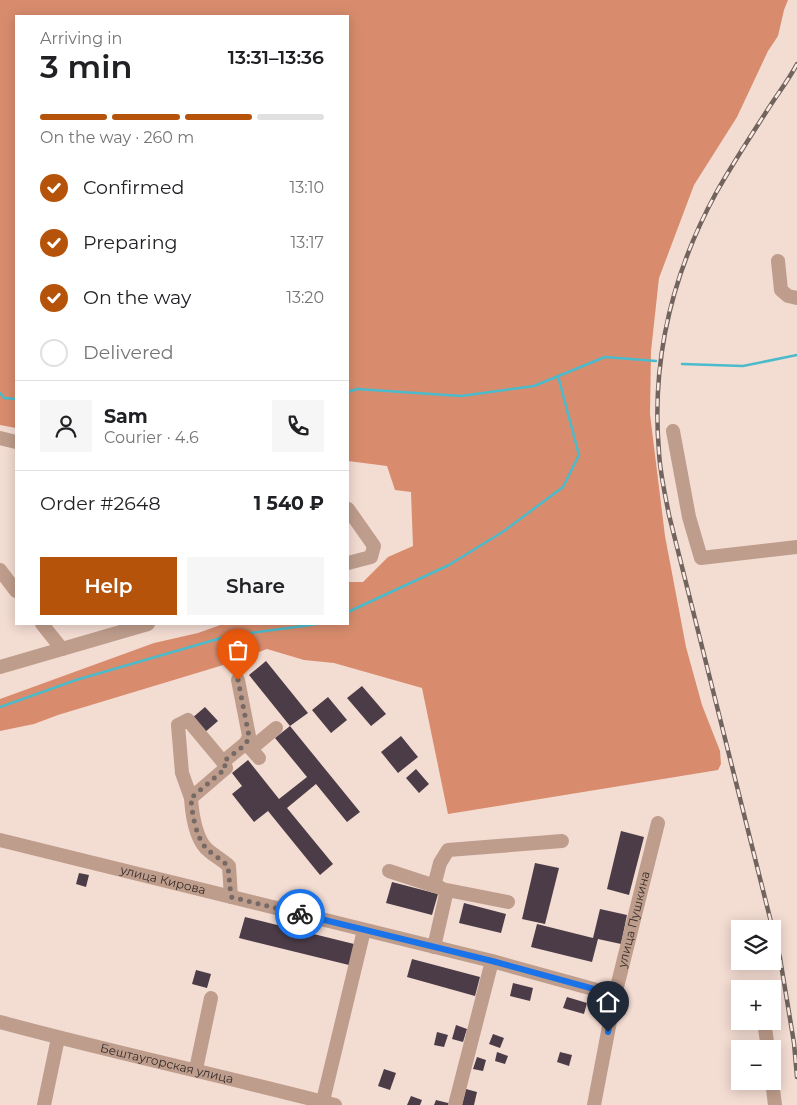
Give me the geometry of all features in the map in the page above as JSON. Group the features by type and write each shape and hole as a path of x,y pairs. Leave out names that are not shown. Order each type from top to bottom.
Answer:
{"street":[{"path":"778,261 781,290 788,296 797,298"},
{"path":"672,432 689,517 701,558 797,547"},
{"path":"0,438 15,442"},
{"path":"349,510 374,546 371,557 349,563"},
{"path":"0,570 15,589"},
{"path":"43,625 62,649"},
{"path":"0,667 145,625"},
{"path":"238,680 252,750"},
{"path":"191,798 226,768 188,720 178,725 182,773 191,798 192,817 198,835 207,850 228,866 231,897"},
{"path":"223,762 252,750 276,728"},
{"name":"улица Пушкина","path":"594,1105 616,995 658,823"},
{"name":"улица Кирова","path":"0,840 492,961 616,995"},
{"path":"434,947 440,888 440,862 448,850 562,841"},
{"path":"389,871 440,888 508,902"},
{"path":"327,1104 364,930"},
{"path":"455,1105 492,961"},
{"path":"196,1069 211,998"},
{"name":"Бештаугорская улица","path":"0,1022 58,1038 196,1069 327,1104"},
{"path":"44,1105 58,1038"},
{"path":"773,1090 775,1105"}],"shaded area":[{"path":"0,0 788,0 778,36 768,51 737,117 694,185 659,278 651,351 650,414 665,536 686,647 702,705 720,751 721,764 718,770 448,814 422,688 334,663 304,660 267,649 220,666 34,724 0,731 0,699 154,643 198,633 220,625 349,625 349,582 363,582 388,557 413,546 411,492 395,490 387,466 349,461 349,15 15,15 15,428 0,425"}],"building":[{"path":"266,661 308,713 290,726 249,675"},
{"path":"362,686 386,714 371,726 347,698"},
{"path":"328,697 347,720 331,733 312,710"},
{"path":"205,707 218,721 204,733 191,719"},
{"path":"290,726 360,812 347,822 316,784 287,808 333,864 320,875 268,811 254,822 232,794 242,786 232,773 248,760 279,799 307,777 275,738"},
{"path":"401,736 418,757 398,773 381,752"},
{"path":"416,769 429,784 419,793 406,778"},
{"path":"621,831 644,837 629,895 607,889"},
{"path":"535,863 559,868 545,924 522,919"},
{"path":"79,873 89,875 86,887 76,884"},
{"path":"392,882 438,894 432,915 386,903"},
{"path":"464,903 506,914 501,933 459,923"},
{"path":"600,909 627,915 621,944 598,939 592,962 531,947 537,924 593,938"},
{"path":"245,917 354,944 349,965 239,938"},
{"path":"412,959 480,977 475,996 407,977"},
{"path":"196,970 211,974 207,988 192,984"},
{"path":"513,983 533,988 530,1001 510,996"},
{"path":"567,997 587,1003 584,1014 563,1008"},
{"path":"456,1025 467,1029 463,1042 452,1039"},
{"path":"437,1032 448,1035 444,1047 434,1045"},
{"path":"493,1034 504,1038 500,1048 489,1044"},
{"path":"497,1052 508,1056 505,1064 495,1061"},
{"path":"560,1052 572,1055 569,1066 557,1062"},
{"path":"477,1057 486,1060 483,1071 473,1069"},
{"path":"384,1069 396,1073 390,1090 378,1086"},
{"path":"466,1089 477,1092 474,1105 462,1105"},
{"path":"411,1096 422,1100 420,1105 407,1105"},
{"path":"436,1100 452,1104 452,1105 434,1105"}],"waterway":[{"path":"682,364 743,366 797,355"},
{"path":"349,392 357,389 461,396 534,386 605,357 656,361"},
{"path":"349,612 449,565 504,531 563,487 579,455 558,376"},
{"path":"0,393 4,398 15,399"},
{"path":"0,707 76,680 228,636 310,625"}],"railway":[{"path":"797,64 716,193 687,255 668,318 658,384 657,417 660,468 669,515 780,958 794,1043 797,1077"}],"way so far":[{"path":"238,680 249,736 246,744 223,762 226,768 191,798 192,817 198,835 207,850 228,866 231,897 300,914"}],"route":[{"path":"300,914 492,961 616,995 608,1032"}]}
